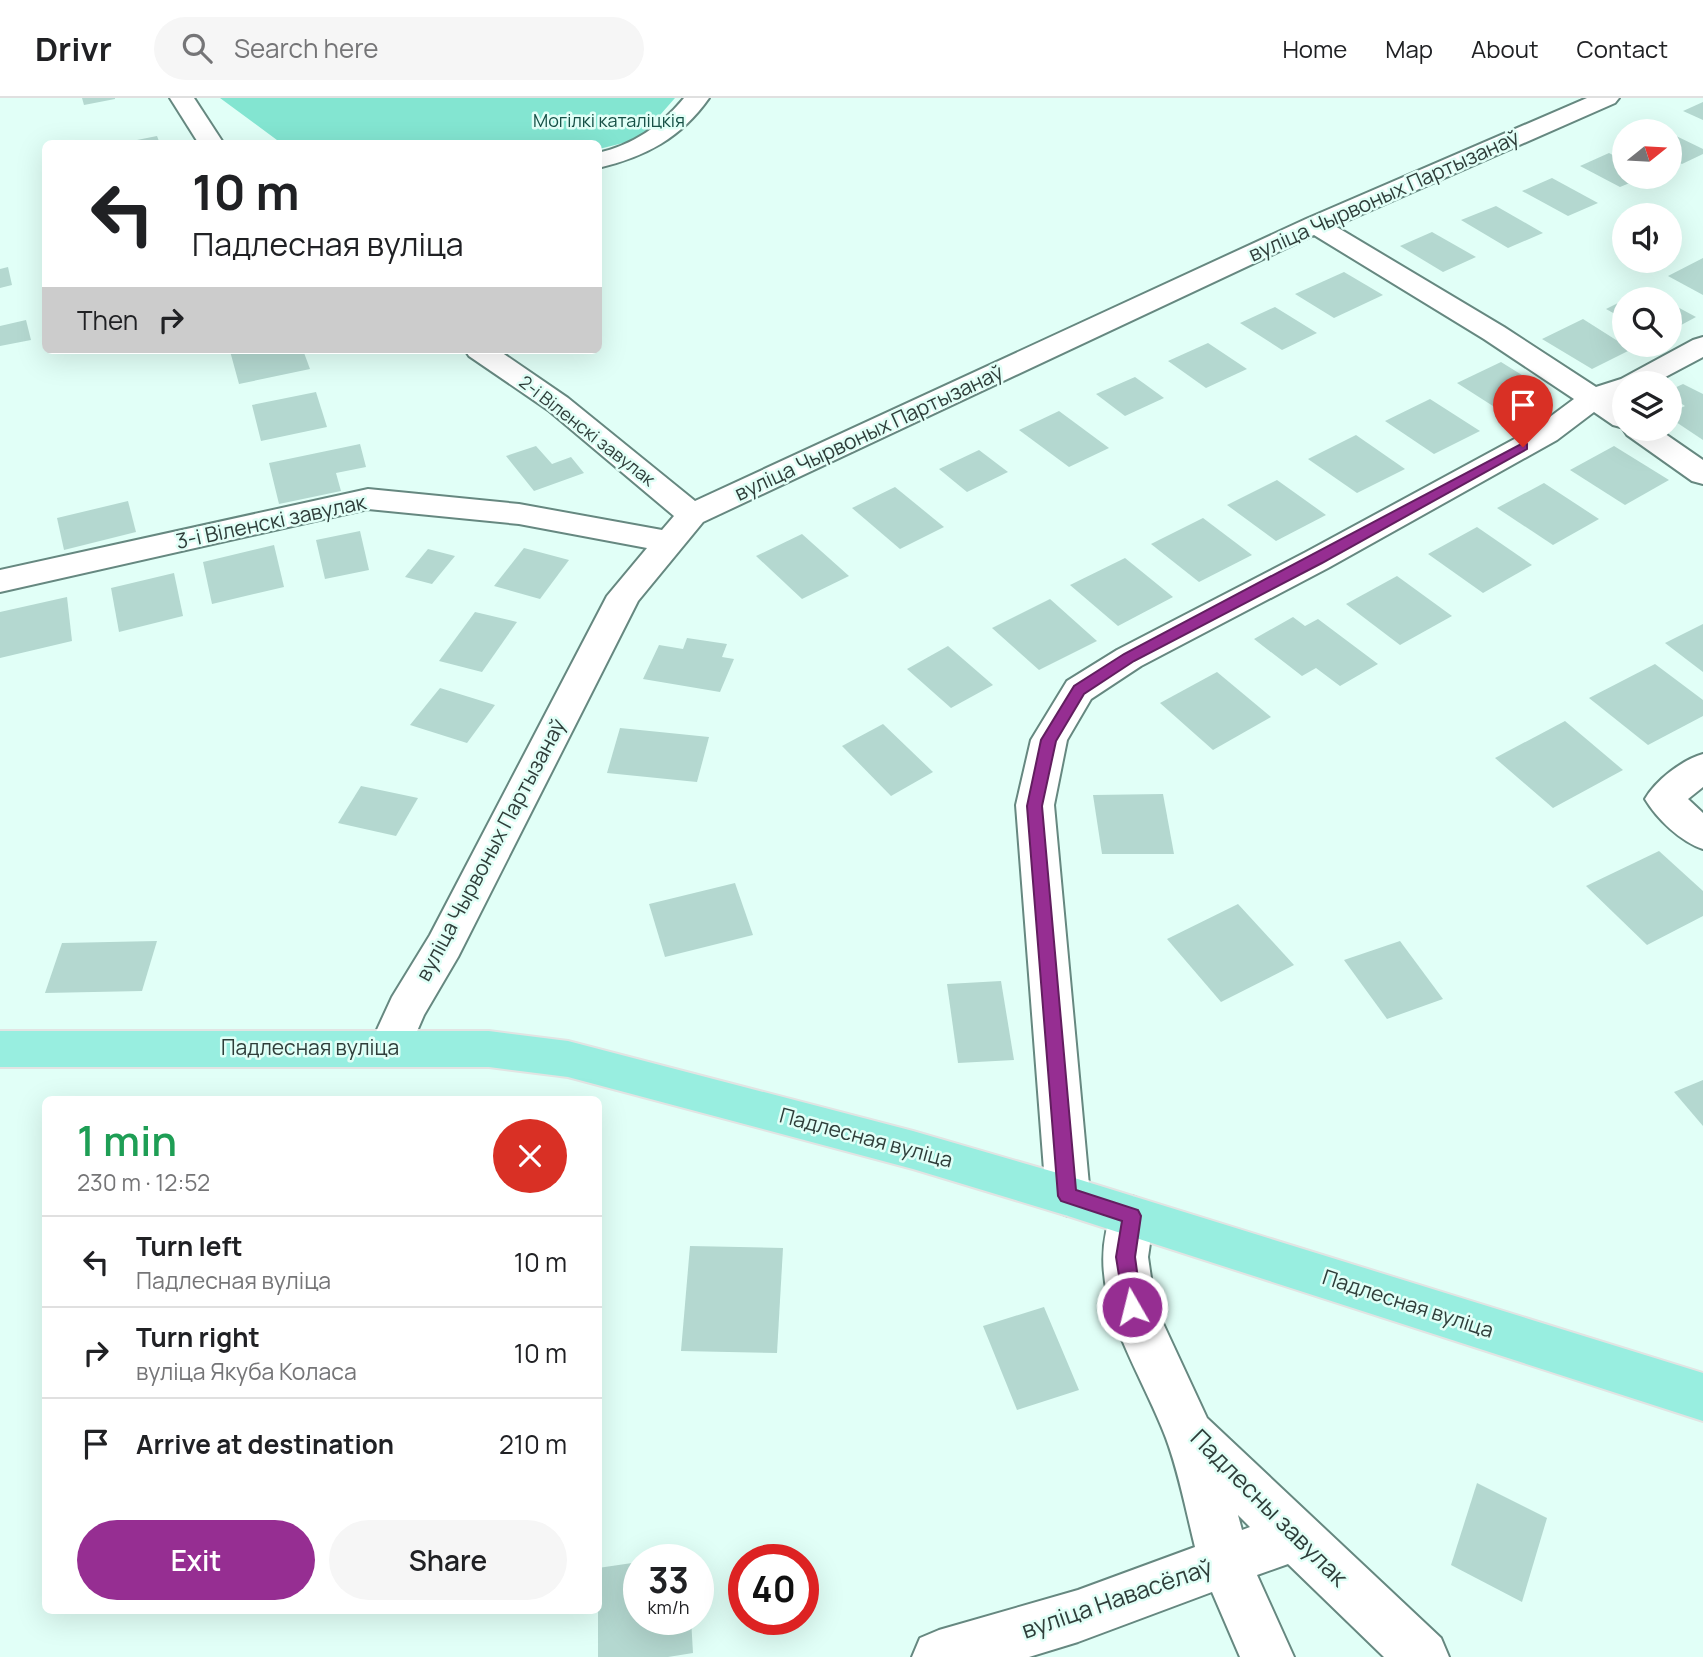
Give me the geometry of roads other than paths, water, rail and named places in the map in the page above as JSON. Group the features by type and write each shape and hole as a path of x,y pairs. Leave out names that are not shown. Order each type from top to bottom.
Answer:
{"main road":[{"name":"Падлесная вуліца","path":"0,1049 390,1047 489,1049 568,1059 914,1150 1132,1216 1703,1397"}],"street":[{"path":"182,98 209,140"},
{"path":"602,160 624,156 649,145 679,122 697,98"},
{"name":"вуліца Чырвоных Партызанаў","path":"390,1047 405,1009 444,946 624,596 692,515 1315,225 1606,98"},
{"path":"1068,1196 1035,806 1049,740 1079,690 1129,658 1317,560 1546,434 1609,392 1494,333 1315,225"},
{"path":"1656,371 1703,346"},
{"name":"2-і Віленскі завулак","path":"485,354 558,404 692,515"},
{"path":"1655,441 1703,474"},
{"name":"3-і Віленскі завулак","path":"0,581 368,499 429,502 611,529 669,542"},
{"path":"1703,767 1664,799 1703,835"},
{"name":"Падлесны завулак","path":"1132,1216 1125,1257 1132,1307 1190,1435 1422,1657"},
{"path":"1190,1435 1225,1562 1267,1657"},
{"name":"вуліца Навасёлаў","path":"939,1657 1079,1616 1294,1536"}],"park label":[{"name":"Могілкі каталіцкія","path":"609,121"}]}
